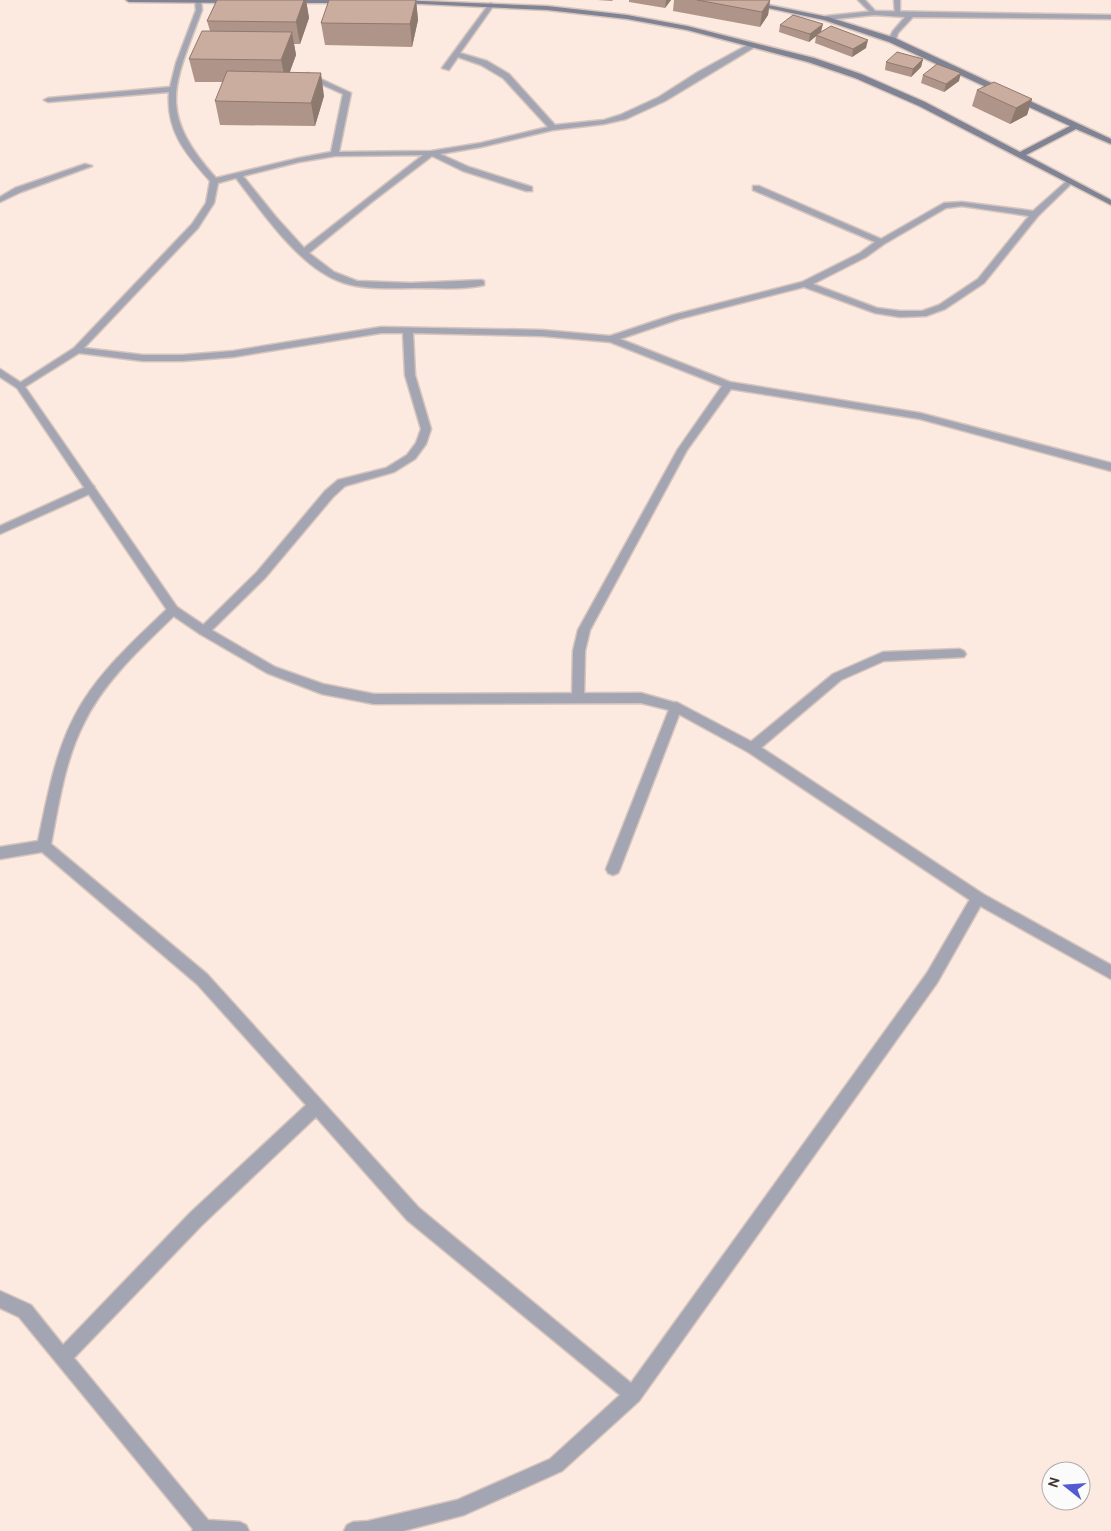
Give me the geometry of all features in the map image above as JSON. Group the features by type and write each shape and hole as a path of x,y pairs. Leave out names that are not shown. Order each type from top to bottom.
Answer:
{"main road":[{"path":"129,0 247,1"},
{"path":"734,0 826,18 892,40 1111,142"},
{"path":"276,1 353,1"},
{"path":"392,1 547,8 627,17 687,28 811,60 858,76 922,104 1111,203"},
{"path":"1019,156 1077,125"}],"street":[{"path":"198,0 199,10 172,88 173,117 180,134 196,161 214,181"},
{"path":"861,0 874,13"},
{"path":"897,0 898,14"},
{"path":"446,68 491,5"},
{"path":"826,18 874,13 1111,17"},
{"path":"892,40 895,32 911,15"},
{"path":"214,181 299,160 334,154 431,153 481,145 553,128 604,122 639,112 754,45"},
{"path":"456,54 484,63 506,76 553,128"},
{"path":"308,75 347,93 334,154"},
{"path":"48,100 172,88"},
{"path":"431,153 466,169 529,189"},
{"path":"304,253 370,199 431,153"},
{"path":"0,200 18,190 88,166"},
{"path":"238,174 259,202 304,253 324,271 346,281 363,284 409,286 480,283"},
{"path":"20,386 77,350 195,226 210,204 214,181"},
{"path":"805,284 875,310 900,314 923,314 942,307 981,281 1035,214 1069,181"},
{"path":"756,188 881,242"},
{"path":"611,339 676,317 805,284 863,255 881,242 944,206 962,204 1035,214"},
{"path":"77,350 143,358 182,358 233,354 290,346 334,336 381,330 542,333 611,339 728,385 920,416 1111,467"},
{"path":"204,631 261,576 329,494 342,483 390,470 411,457 422,444 426,429 410,375 408,332"},
{"path":"1,374 20,386 173,610 204,631 271,670 322,689 374,699 641,698 676,707 752,748 978,898 1111,972"},
{"path":"578,699 579,651 584,630 683,449 728,385"},
{"path":"0,530 90,489"},
{"path":"44,846 65,753 86,708 113,672 173,610"},
{"path":"752,748 837,677 883,658 960,654"},
{"path":"613,869 676,707"},
{"path":"0,853 44,846 202,979 413,1214 534,1316 633,1395"},
{"path":"353,1531 368,1530 458,1509 556,1465 633,1395 932,978 978,898"},
{"path":"62,1357 196,1220 316,1106"},
{"path":"0,1299 25,1311 202,1530 240,1531"}],"building":[{"path":"217,0 304,0 296,22 207,21"},
{"path":"329,0 416,0 410,24 321,23"},
{"path":"697,0 770,0 762,12"},
{"path":"793,15 823,24 810,34 780,25"},
{"path":"831,26 868,40 853,49 816,35"},
{"path":"202,31 292,32 281,60 189,59"},
{"path":"897,52 923,59 913,69 886,62"},
{"path":"937,64 961,73 946,84 923,75"},
{"path":"227,71 321,73 311,103 215,101"},
{"path":"994,82 1032,99 1016,108 977,90"}]}
